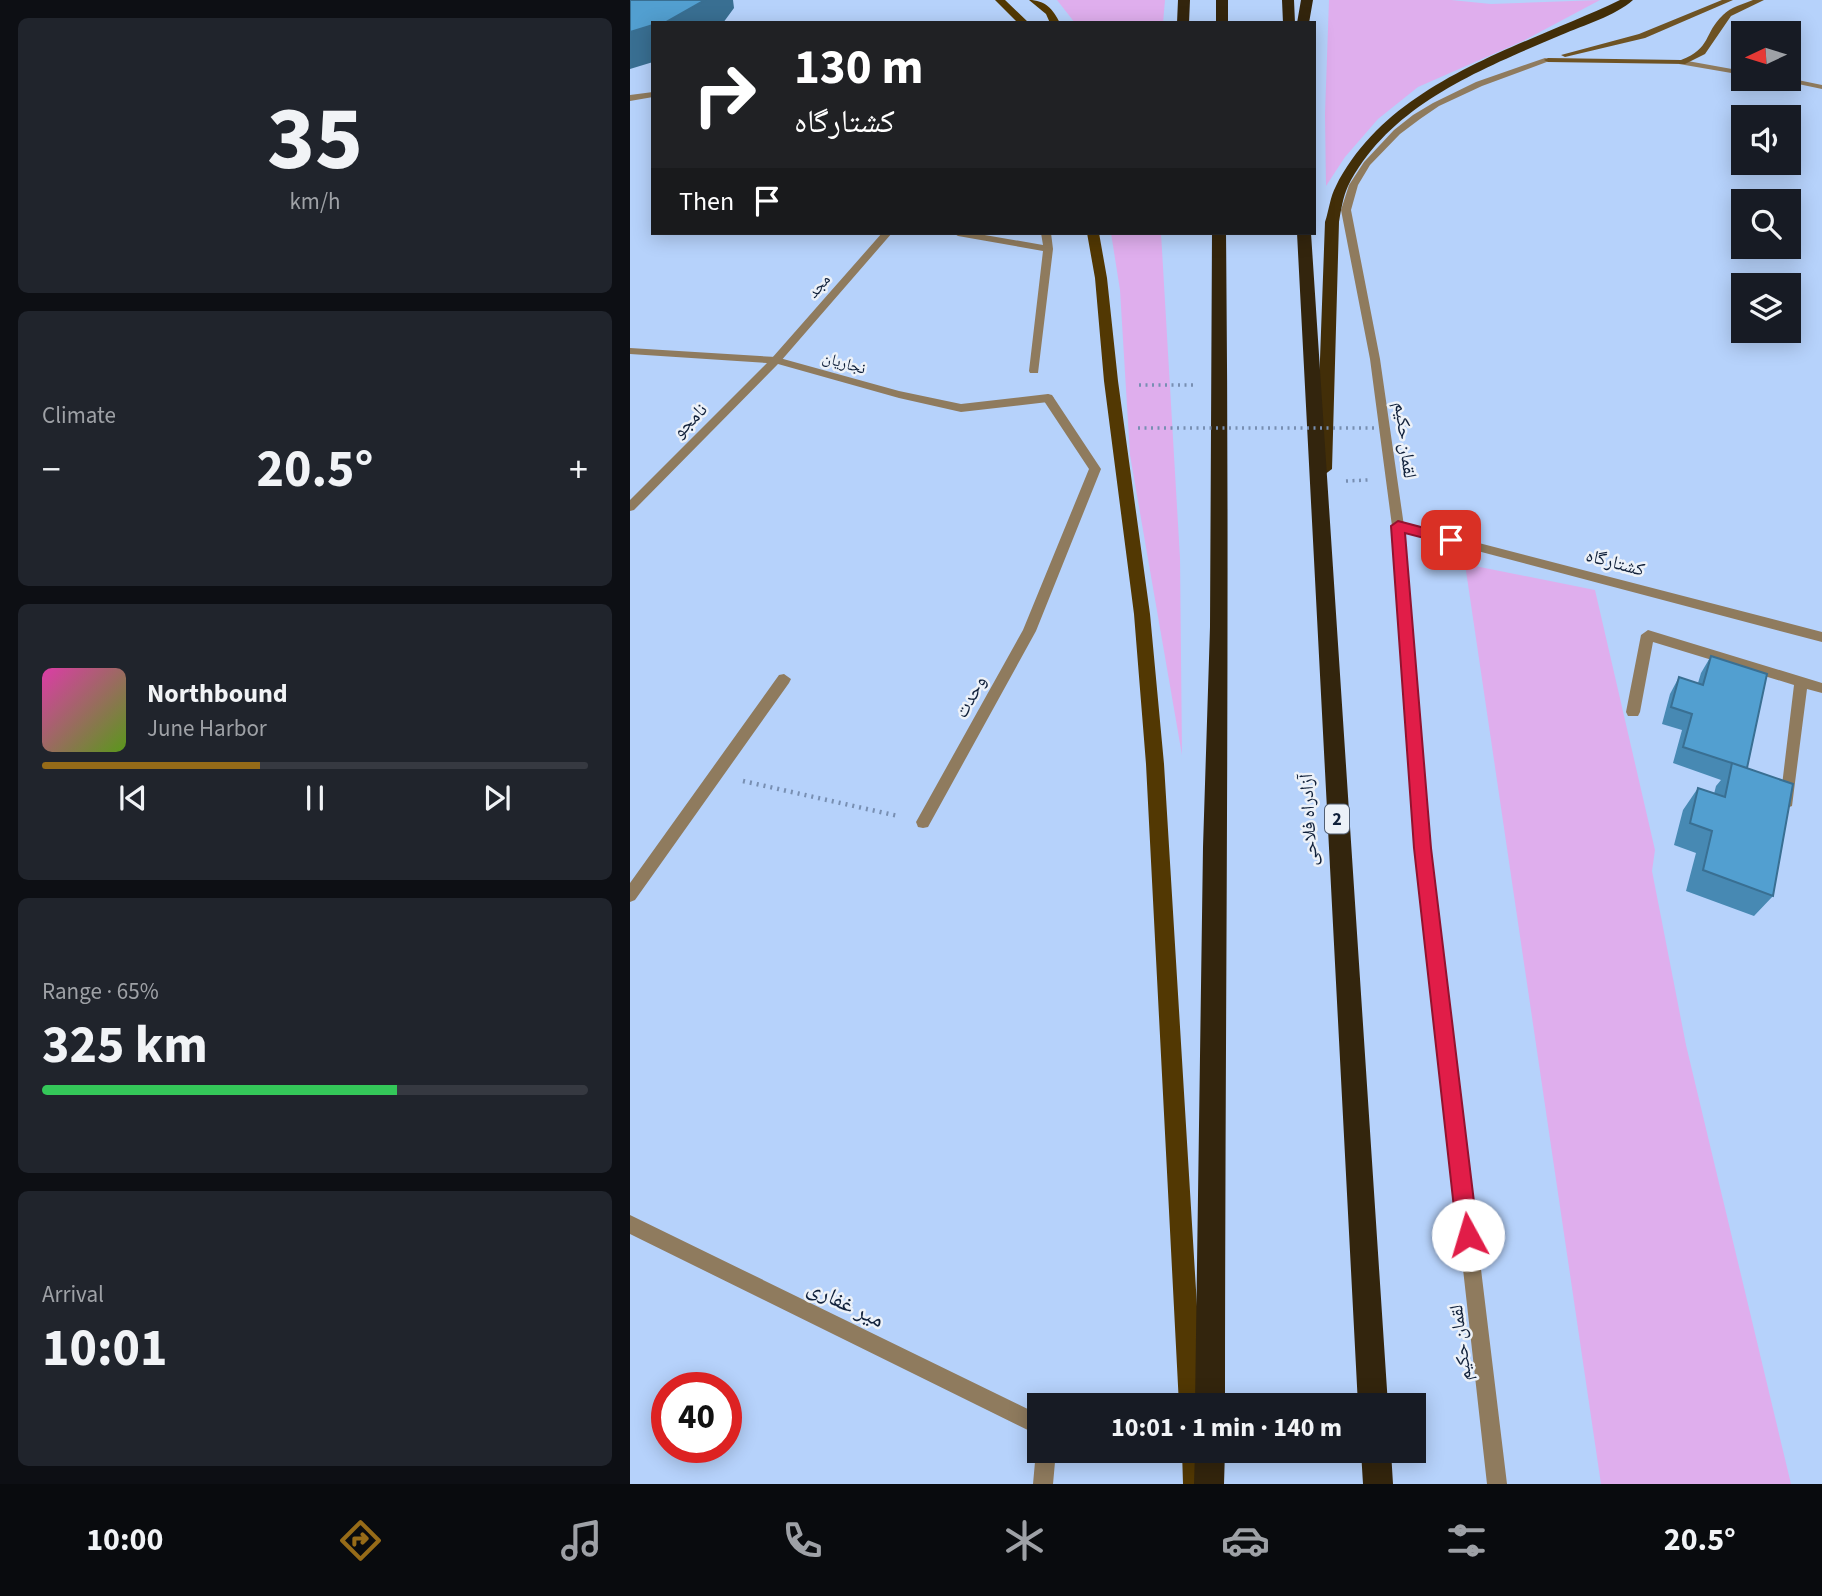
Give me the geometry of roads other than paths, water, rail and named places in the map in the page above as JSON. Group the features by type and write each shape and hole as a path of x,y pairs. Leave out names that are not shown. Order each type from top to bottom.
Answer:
{"highway":[{"path":"1183,21 1184,0"},
{"path":"1222,0 1222,21"},
{"path":"1288,0 1289,21"},
{"path":"1303,21 1307,0"},
{"path":"1322,519 1332,222 1342,187 1385,127 1414,103 1466,74 1582,24 1628,0"},
{"path":"1206,235 1218,339"},
{"path":"1210,1393 1214,861 1220,627 1219,235"},
{"name":"آزادراه فلاحی","path":"1304,235 1340,881 1372,1393"},
{"path":"1209,1484 1210,1463"},
{"path":"1377,1463 1378,1484"}],"main road":[{"path":"1000,0 1022,21"},
{"path":"1034,0 1050,13 1054,21"},
{"name":"لقمان حکیم","path":"1548,60 1642,36 1729,0"},
{"path":"1682,62 1707,50 1728,15 1760,0"},
{"path":"1642,36 1632,51 1640,58 1658,63"},
{"name":"لقمان حکیم","path":"1548,60 1682,62"},
{"path":"1093,235 1101,278 1111,382 1142,614 1155,764 1190,1393"},
{"path":"1195,1463 1196,1484"}],"street":[{"name":"لقمان حکیم","path":"1497,1484 1423,848 1398,526 1375,359 1348,228 1349,191 1370,159 1401,127 1437,101 1475,83 1548,60"},
{"path":"1682,62 1731,71"},
{"path":"1801,83 1822,87"},
{"path":"630,98 651,94"},
{"name":"مجد","path":"776,360 885,235"},
{"path":"969,235 1048,249"},
{"path":"1034,371 1048,249 1046,235"},
{"name":"نجاریان","path":"630,351 776,360 961,408 1048,398"},
{"name":"نامجو","path":"630,507 776,360"},
{"name":"وحدت","path":"923,822 1029,631 1095,469 1048,398"},
{"name":"کشتارگاه","path":"1398,526 1822,637"},
{"path":"1633,712 1648,635 1822,688"},
{"path":"630,895 784,678"},
{"path":"1785,820 1801,682"},
{"name":"میر غفاری","path":"630,1224 1027,1420"},
{"path":"1043,1484 1045,1463"}]}
